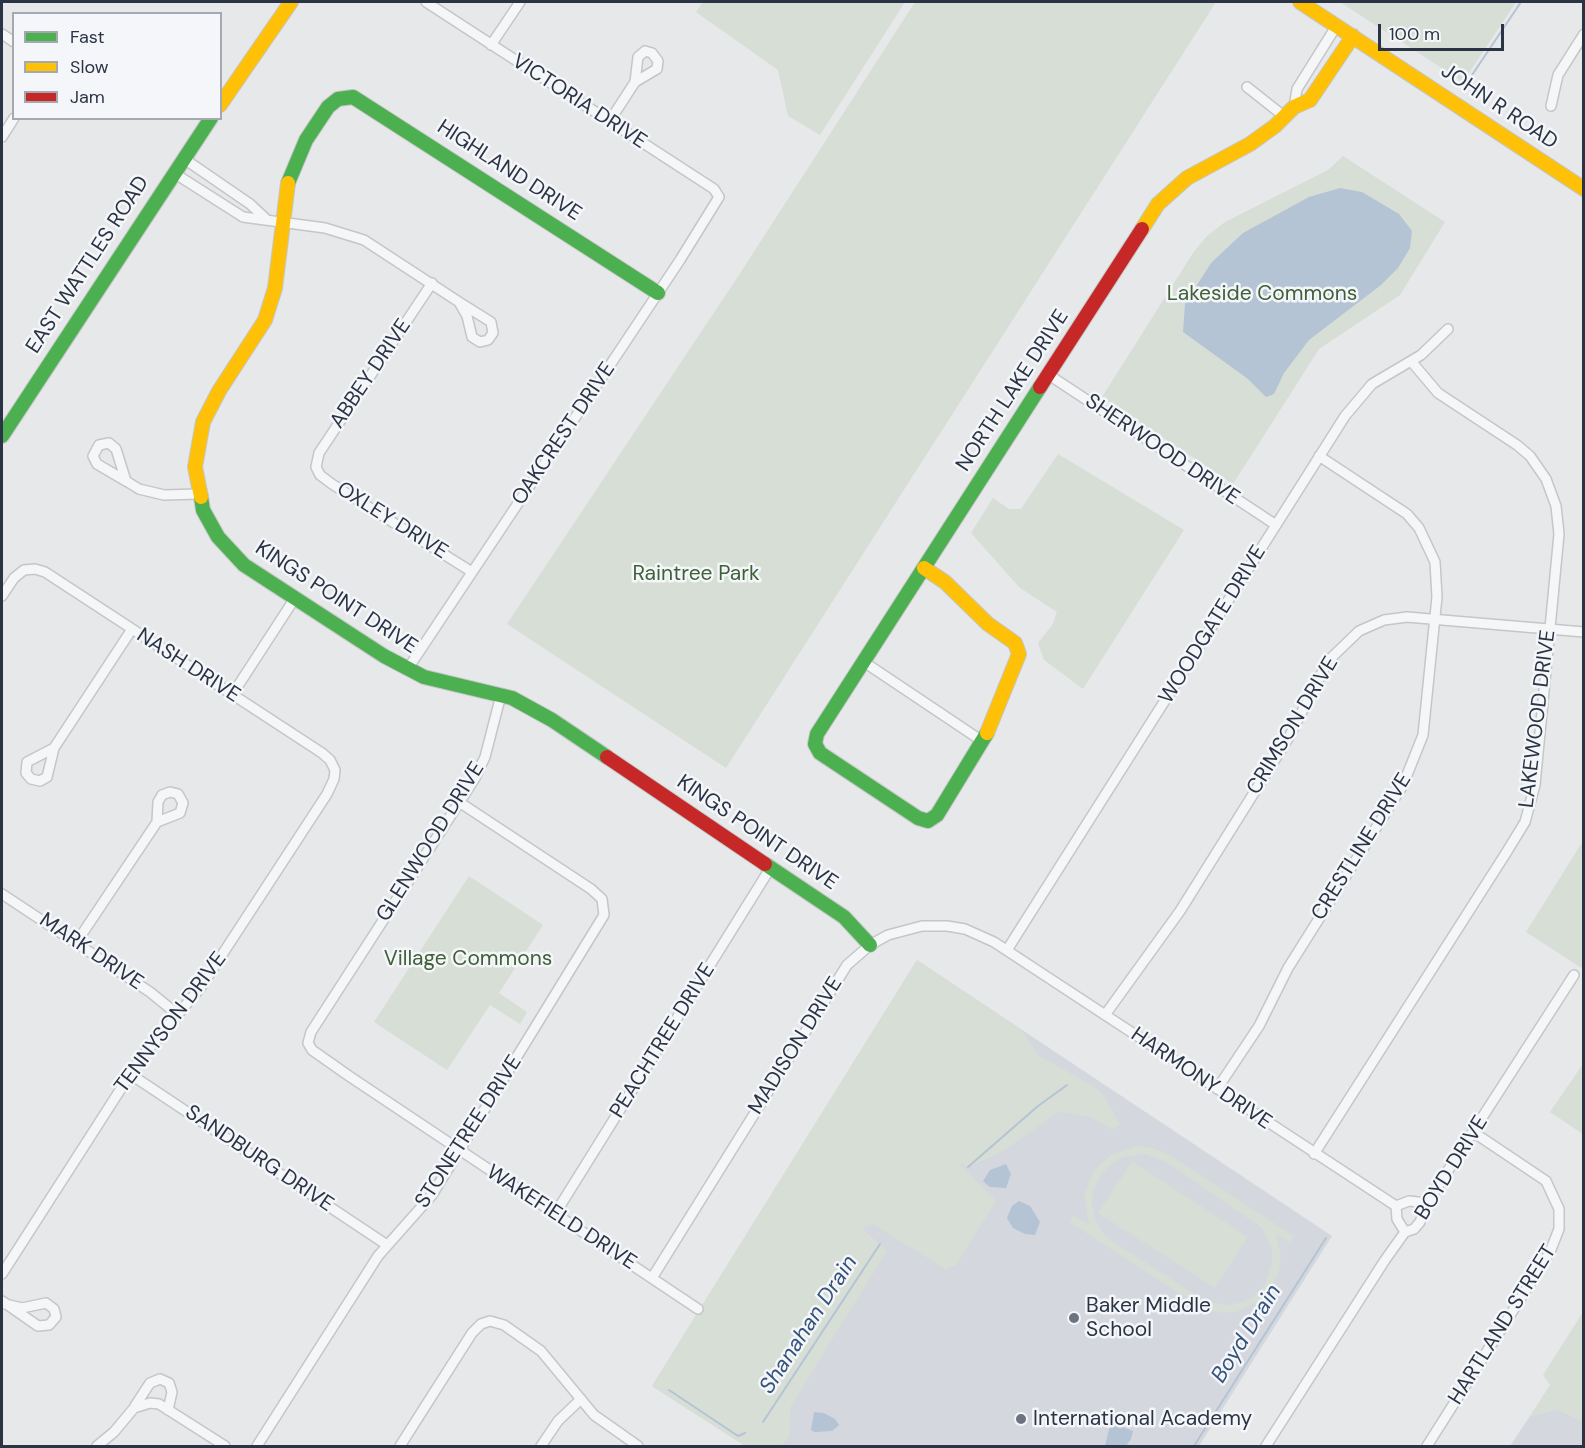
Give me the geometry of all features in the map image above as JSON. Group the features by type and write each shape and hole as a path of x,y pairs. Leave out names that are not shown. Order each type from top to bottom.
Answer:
{"street":[{"path":"222,102 291,2"},
{"name":"VICTORIA DRIVE","path":"426,2 714,189 719,197"},
{"path":"491,45 520,2"},
{"name":"JOHN R ROAD","path":"1300,2 1584,189"},
{"path":"1247,87 1290,112 1297,89 1337,26"},
{"path":"1551,106 1558,75 1584,34"},
{"name":"NORTH LAKE DRIVE","path":"982,741 937,815 928,821 918,818 820,753 815,744 818,734 1158,204 1187,178 1250,144 1290,112 1310,100 1353,36"},
{"path":"609,122 635,82"},
{"name":"HIGHLAND DRIVE","path":"333,102 347,96 358,99 658,293"},
{"name":"KINGS POINT DRIVE","path":"333,102 297,157 288,183 275,288 269,310 260,331 212,402 200,432 195,467 199,494 209,521 225,546 244,564 407,670 435,680 501,695 552,720 849,920 870,945"},
{"path":"2,137 13,120"},
{"name":"EAST WATTLES ROAD","path":"2,436 6,418 210,120"},
{"path":"183,158 250,204 266,218"},
{"path":"174,173 243,217 266,218 325,228 358,237 491,322 493,333 488,340 480,342 472,338 467,316 459,302"},
{"name":"OAKCREST DRIVE","path":"407,670 658,293 719,197"},
{"name":"ABBEY DRIVE","path":"316,467 319,453 432,283"},
{"name":"WOODGATE DRIVE","path":"1007,950 1319,456 1365,390 1378,379 1412,361 1436,343 1448,329"},
{"name":"LAKEWOOD DRIVE","path":"1314,1154 1525,822 1533,795 1558,519 1546,479 1530,456 1438,393 1412,361"},
{"name":"SHERWOOD DRIVE","path":"1049,375 1276,525"},
{"name":"CRESTLINE DRIVE","path":"1217,1089 1259,1026 1291,962 1409,775 1423,735 1435,617 1437,577 1435,562 1419,528 1390,501 1319,456"},
{"name":"OXLEY DRIVE","path":"316,467 320,475 332,484 472,572"},
{"path":"126,481 139,489 164,495 199,494"},
{"path":"864,662 982,741 996,715 1019,654 1015,643 988,624 952,588 924,568"},
{"name":"NASH DRIVE","path":"2,596 18,574 35,569 45,572 322,753 330,760 335,770"},
{"path":"232,695 295,598"},
{"name":"CRIMSON DRIVE","path":"1105,1015 1180,911 1289,737 1328,662 1359,631 1384,620 1435,617 1584,632"},
{"path":"54,748 132,629"},
{"name":"GLENWOOD DRIVE","path":"308,1043 311,1032 475,778 484,756 501,695"},
{"name":"TENNYSON DRIVE","path":"2,1274 152,1042 201,987 327,794 334,779 335,770"},
{"name":"STONETREE DRIVE","path":"256,1446 387,1245 427,1202 601,925 605,907 602,899 459,802"},
{"path":"76,943 157,822"},
{"name":"PEACHTREE DRIVE","path":"555,1214 771,867"},
{"name":"MARK DRIVE","path":"2,894 150,992 177,1014"},
{"name":"MADISON DRIVE","path":"651,1278 848,965 870,945 906,929 947,926 978,934 1007,950"},
{"name":"HARMONY DRIVE","path":"1007,950 1396,1206"},
{"name":"BOYD DRIVE","path":"1266,1446 1405,1232 1414,1229 1420,1222 1427,1203 1574,975"},
{"name":"WAKEFIELD DRIVE","path":"308,1043 319,1056 698,1309"},
{"name":"SANDBURG DRIVE","path":"130,1074 387,1245"},
{"name":"HARTLAND STREET","path":"1426,1446 1550,1252 1559,1229 1559,1209 1546,1181 1473,1132"},
{"path":"1405,1232 1397,1219 1396,1206 1409,1201 1427,1203"},
{"path":"3,1303 22,1308 46,1303 54,1309 56,1317 49,1325 38,1326 3,1303"},
{"path":"400,1446 472,1333 485,1322 504,1325 531,1343 552,1363 594,1415 638,1446"},
{"path":"97,1446 114,1432 135,1408 150,1383 160,1379 169,1383 172,1392 168,1410"},
{"path":"541,1446 558,1422 581,1400"},
{"path":"135,1408 150,1403 168,1410 225,1446"}],"shaded area":[{"path":"917,960 1332,1236 1199,1446 745,1446 652,1386"},
{"path":"1557,1409 1583,1421 1583,1446 1510,1446 1530,1416"}],"green space":[{"path":"703,2 905,2 820,135 788,116 778,70 696,12"},
{"name":"Raintree Park","path":"915,2 1216,2 726,768 507,624 739,275"},
{"path":"1340,2 1516,2 1463,82"},
{"name":"Lakeside Commons","path":"1343,156 1445,222 1400,295 1319,349 1233,484 1102,397 1193,253 1207,236 1225,222 1328,170"},
{"path":"1058,454 1184,530 1083,689 1044,660 1038,643 1053,624 1057,612 1020,588 971,533 993,498 1009,509 1021,509"},
{"path":"1583,841 1583,969 1526,932"},
{"name":"Village Commons","path":"469,876 543,925 499,993 527,1012 520,1024 490,1005 447,1070 374,1022"},
{"path":"917,960 1022,1030 1039,1056 1094,1086 1105,1097 1120,1124 1112,1130 1091,1117 1058,1112 1005,1150 968,1167 959,1163 996,1201 956,1265 945,1269 873,1224 862,1228 887,1251 791,1406 789,1437 782,1446 745,1446 652,1386"},
{"path":"1583,1064 1583,1134 1550,1112"},
{"path":"1137,1146 1154,1148 1170,1155 1294,1236 1290,1243 1276,1234 1281,1255 1279,1272 1271,1288 1260,1301 1236,1312 1219,1313 1202,1308 1069,1222 1073,1215 1089,1225 1084,1196 1093,1171 1112,1154","holes":["1145,1154 1166,1162 1262,1228 1272,1248 1272,1263 1265,1284 1255,1295 1242,1302 1227,1305 1205,1301 1102,1232 1095,1219 1092,1204 1094,1189 1100,1176 1110,1165 1123,1157"]},
{"path":"1132,1161 1248,1237 1215,1288 1098,1213"},
{"path":"1583,1312 1583,1421 1557,1409 1530,1416 1550,1385 1543,1375"}],"water":[{"path":"1340,188 1362,192 1399,214 1412,231 1410,248 1398,268 1381,285 1309,340 1284,373 1274,394 1266,397 1248,379 1183,332 1185,304 1211,263 1243,233 1309,197"},
{"path":"1006,1164 1011,1174 1006,1188 990,1187 983,1181 990,1170"},
{"path":"1019,1201 1030,1206 1040,1222 1035,1235 1025,1234 1013,1228 1007,1218 1012,1206"},
{"path":"814,1412 824,1413 835,1419 839,1425 832,1431 815,1432 811,1430"},
{"path":"1115,1424 1133,1431 1126,1446 1105,1446 1109,1429"}],"waterway":[{"name":"Shanahan Drain","path":"1468,81 1521,2"},
{"name":"Shanahan Drain","path":"968,1167 1038,1106 1067,1085"},
{"name":"Boyd Drain","path":"1194,1446 1326,1238"},
{"name":"Shanahan Drain","path":"763,1422 880,1244"},
{"name":"Shanahan Drain","path":"669,1390 738,1436 745,1433"}],"traffic: fast":[{"path":"288,183 306,140 328,107 338,99 353,97 658,293"},
{"path":"2,436 210,120"},
{"path":"987,733 937,815 928,821 918,818 820,753 815,744 817,734 1040,387"},
{"path":"201,497 203,510 218,537 244,565 384,656 424,677 512,698 552,720 607,757"},
{"path":"765,864 844,917 870,945"}],"traffic: slow":[{"path":"222,102 291,2"},
{"path":"1300,2 1584,189"},
{"path":"1142,229 1158,204 1187,178 1250,144 1275,126 1294,107 1310,100 1353,36"},
{"path":"201,497 195,467 203,422 219,391 265,320 275,288 288,183"},
{"path":"924,568 945,582 988,624 1015,643 1019,654 987,733"}],"traffic: jam":[{"path":"1040,387 1142,229"},
{"path":"607,757 765,864"}],"place":[{"name":"Baker Middle School","path":"1074,1318"},
{"name":"International Academy","path":"1021,1419"}]}
